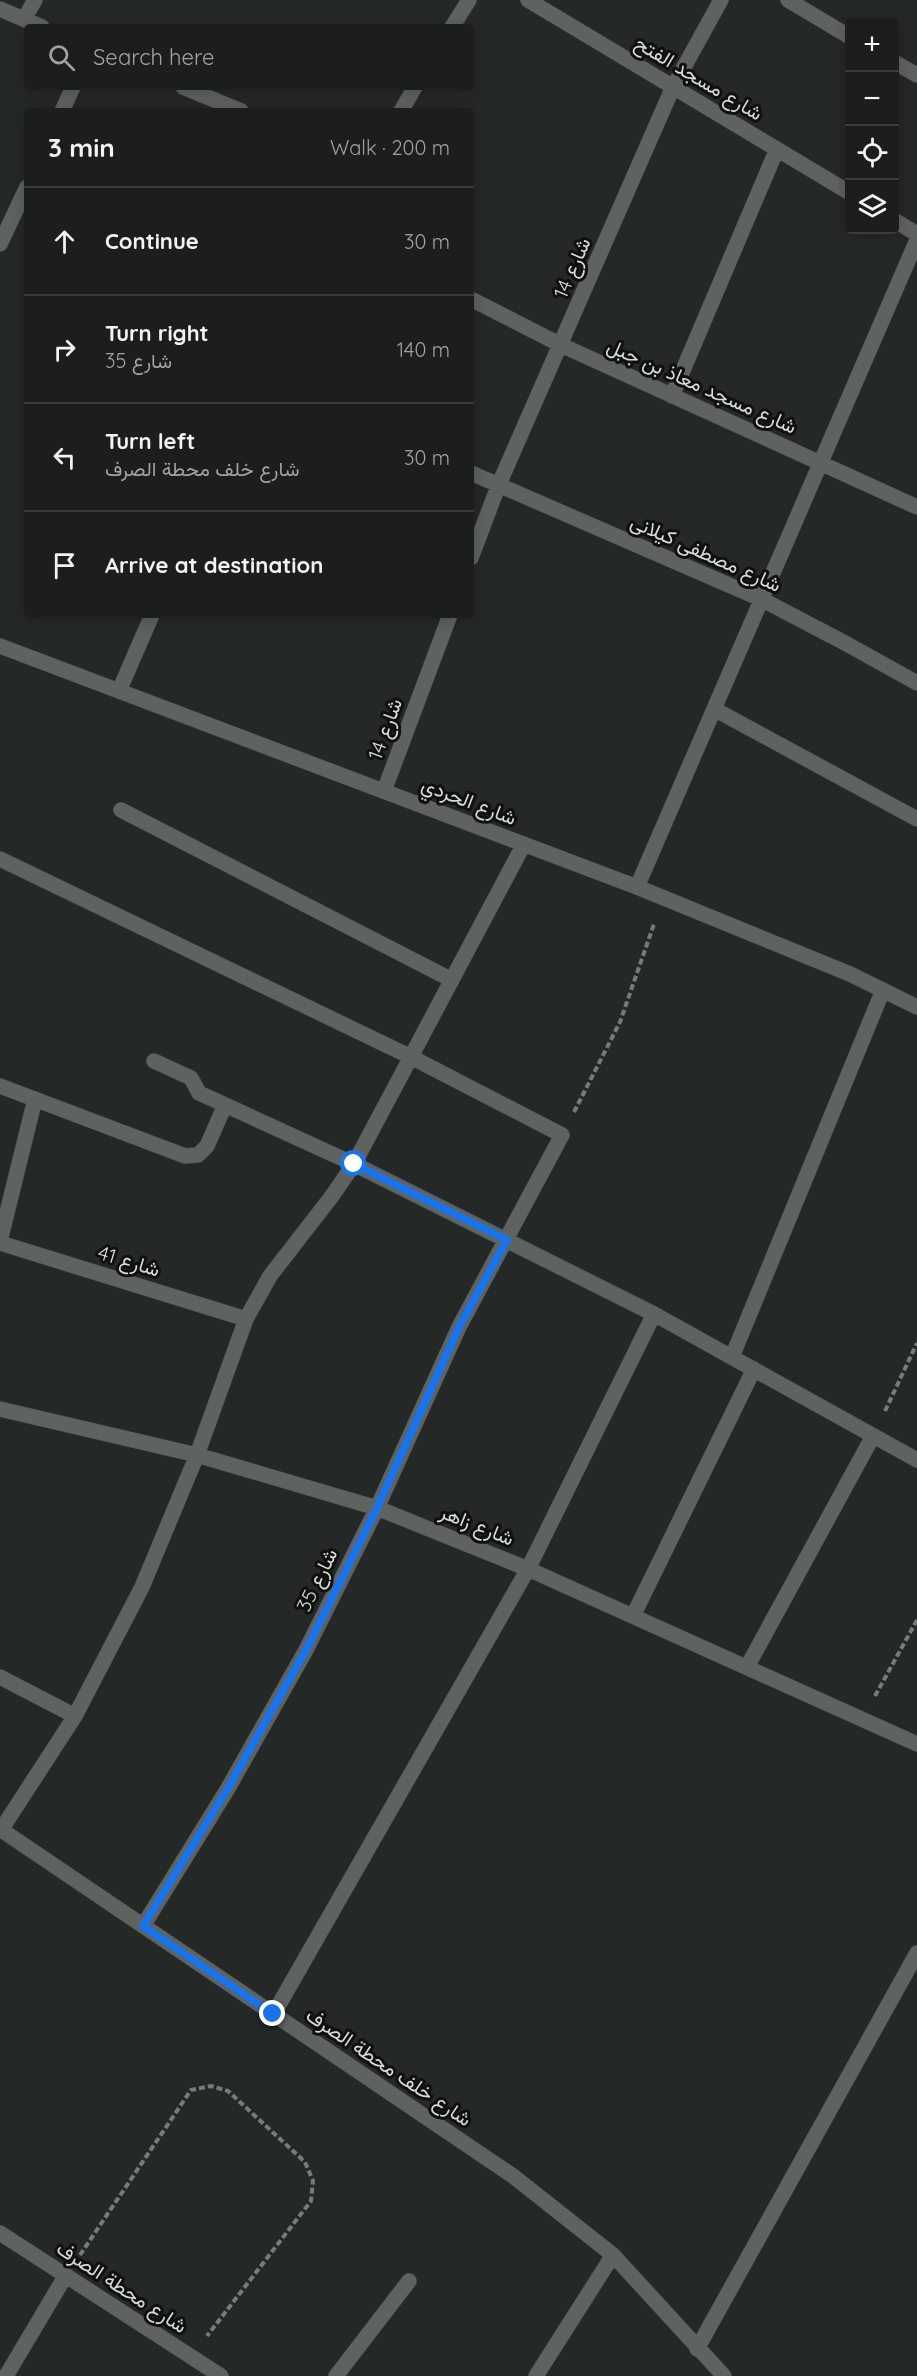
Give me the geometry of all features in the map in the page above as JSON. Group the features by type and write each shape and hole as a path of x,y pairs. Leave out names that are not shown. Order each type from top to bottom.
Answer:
{"street":[{"path":"24,19 35,0"},
{"path":"454,24 468,0"},
{"name":"شارع مسجد الفتح","path":"528,0 845,191"},
{"name":"شارع 14","path":"474,550 499,484 673,87 721,0"},
{"path":"797,3 845,34"},
{"path":"0,9 35,24"},
{"path":"899,65 917,75"},
{"path":"64,108 72,90"},
{"path":"190,90 234,108"},
{"path":"403,108 413,90"},
{"path":"672,396 777,149"},
{"path":"0,243 7,212 24,191"},
{"path":"899,223 917,234"},
{"path":"637,887 917,240"},
{"name":"شارع مسجد معاذ بن جبل","path":"474,301 561,345 917,507"},
{"name":"شارع مصطفى كيلانى","path":"474,474 761,599 917,684"},
{"path":"119,691 151,618"},
{"name":"شارع 14","path":"384,791 449,618"},
{"name":"شارع الحردي","path":"0,646 663,897 850,974 917,1007"},
{"path":"714,710 917,819"},
{"path":"121,810 452,980"},
{"path":"1,1830 75,1716 142,1587 197,1455 246,1319 270,1276 354,1164 524,844"},
{"path":"0,859 411,1057 562,1135"},
{"path":"732,1357 883,990"},
{"path":"154,1061 191,1078 199,1093 354,1164 654,1314 917,1460"},
{"path":"0,1086 185,1156 198,1155 207,1146 225,1105"},
{"path":"0,1242 35,1099"},
{"name":"شارع 35","path":"143,1926 227,1790 306,1650 377,1508 459,1327 562,1135"},
{"name":"شارع 41","path":"0,1242 246,1319"},
{"path":"273,2014 528,1569 654,1314"},
{"path":"633,1616 754,1370"},
{"name":"شارع زاهر","path":"0,1409 197,1455 377,1508 528,1569 917,1744"},
{"path":"747,1667 873,1436"},
{"path":"0,1677 75,1716"},
{"name":"شارع خلف محطة الصرف","path":"1,1830 513,2176 613,2255 724,2376"},
{"path":"697,2349 917,1953"},
{"name":"شارع محطة الصرف","path":"0,2233 221,2376"},
{"path":"536,2376 613,2255"},
{"path":"6,2376 66,2275"},
{"path":"336,2376 409,2281"}],"path":[{"path":"562,1135 620,1022 663,897"},
{"path":"873,1436 917,1343"},
{"path":"862,1719 917,1620"},
{"path":"66,2275 191,2090 211,2086 228,2091 305,2162 313,2181 311,2201 191,2356"}],"route":[{"path":"273,2014 143,1926 227,1790 306,1650 377,1508 459,1327 507,1240 354,1164"}]}
